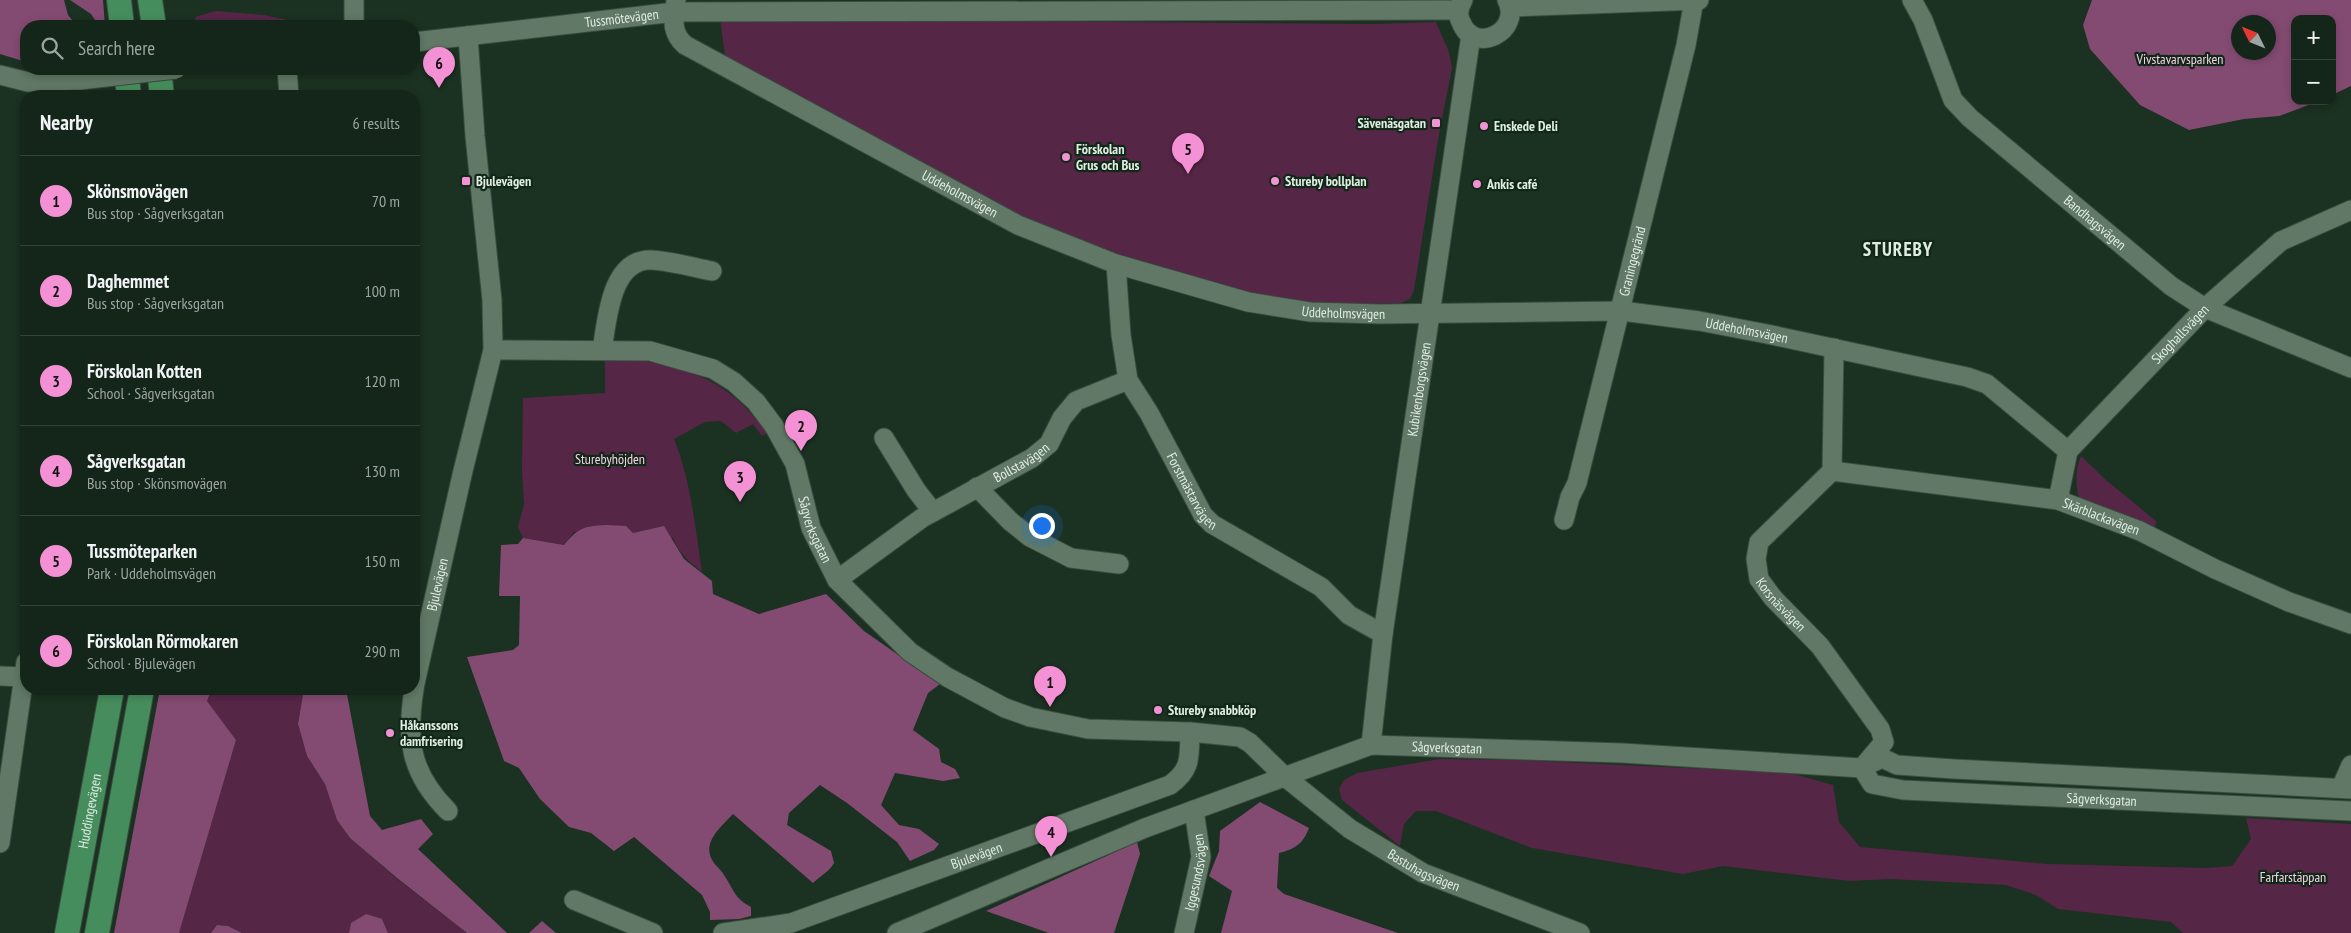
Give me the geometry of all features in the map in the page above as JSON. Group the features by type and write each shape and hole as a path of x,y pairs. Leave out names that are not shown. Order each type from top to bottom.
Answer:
{"main road":[{"path":"119,0 121,20"},
{"path":"150,0 153,20"},
{"path":"127,75 128,90"},
{"path":"160,75 161,90"},
{"name":"Huddingevägen","path":"67,933 111,695"},
{"name":"Huddingevägen","path":"97,933 141,695"}],"street":[{"path":"354,0 354,20"},
{"name":"Graningegränd","path":"1564,520 1570,497 1577,483 1622,311 1686,45 1694,0"},
{"path":"1461,5 1460,21 1471,36 1490,39 1500,33 1508,24 1508,4 1699,0"},
{"name":"Bandhagsvägen","path":"1912,0 1923,20 1953,100 1970,118 2171,286 2204,308 2351,368"},
{"name":"Tussmötevägen","path":"420,41 621,16 676,6 1461,5"},
{"name":"Uddeholmsvägen","path":"676,6 673,30 677,38 685,45 1018,224 1116,264 1248,302 1310,312 1380,314 1622,311 1699,321 1967,377 1987,384 2068,451"},
{"name":"Bjulevägen","path":"420,662 462,475 493,350 492,300 475,136 468,36"},
{"name":"Kubikenborgsvägen","path":"1371,745 1383,634 1471,36"},
{"path":"0,75 47,88 80,80 124,75"},
{"path":"287,75 289,90"},
{"name":"Skoghallsvägen","path":"2068,451 2204,308 2281,241 2351,210"},
{"path":"602,350 612,296 620,277 633,265 649,260 712,272"},
{"name":"Forstmästarvägen","path":"1116,264 1121,334 1128,380 1149,413 1204,515 1212,524 1321,588 1349,615 1383,634"},
{"path":"1832,471 1834,348"},
{"name":"Sågverksgatan","path":"493,350 650,352 713,369 734,382 756,402 774,426 795,464 811,528 837,580 910,652 947,677 1005,708 1030,717 1088,730 1190,732 1240,737 1250,743 1284,776 1371,745 1622,754 1862,768 1882,758 1898,764 1954,769 2346,788"},
{"name":"Bollstavägen","path":"837,580 933,512 1032,458 1049,444 1062,418 1076,400 1128,380"},
{"path":"884,438 916,490 933,512"},
{"path":"2058,500 2068,451"},
{"name":"Skärblackavägen","path":"1832,471 2058,500 2140,531 2215,569 2289,602 2351,624"},
{"name":"Korsnäsvägen","path":"1832,471 1759,542 1756,559 1759,579 1773,598 1820,646 1880,728 1884,742 1862,768"},
{"name":"Bollstavägen","path":"977,487 1010,522 1030,537 1071,558 1119,564"},
{"path":"0,676 20,671"},
{"path":"0,843 21,695"},
{"name":"Bjulevägen","path":"413,695 410,716 411,744 422,778 430,793 448,811"},
{"name":"Bjulevägen","path":"723,933 790,923 1170,785 1183,776 1189,759 1190,732"},
{"path":"2346,788 2351,764"},
{"name":"Sågverksgatan","path":"1862,768 1872,784 1903,790 2351,812"},
{"path":"897,933 1145,828 1284,776"},
{"name":"Bastuhagsvägen","path":"1284,776 1350,829 1423,873 1580,933"},
{"name":"Iggesundsvägen","path":"1184,933 1201,858 1194,810"},
{"path":"574,900 653,933"}],"green space":[{"path":"0,0 64,0 68,15 72,20 20,20 20,60 0,54"},
{"path":"70,0 103,0 105,20 95,20 91,14"},
{"name":"Vivstavarvsparken","path":"2092,0 2351,0 2351,86 2336,93 2336,15 2291,15 2291,105 2308,105 2279,116 2244,119 2189,130 2140,105 2090,49 2083,25"},
{"path":"216,11 264,15 287,20 196,20 195,17"},
{"path":"720,19 1375,24 1436,22 1449,52 1452,68 1439,134 1414,290 1410,299 1401,303 1313,304 1252,295 1093,247 1016,214 725,55"},
{"name":"Sturebyhöjden","path":"605,356 676,368 715,384 733,396 751,413 767,433 762,436 753,424 736,433 721,421 705,422 674,439 680,454 688,487 702,572 682,553 673,538 650,529 633,533 574,532 564,545 523,538 518,527 524,504 522,470 523,398 605,393"},
{"path":"2081,456 2106,480 2156,521 2154,537 2080,504 2076,480"},
{"path":"606,525 626,526 633,533 664,526 684,559 712,581 713,594 759,614 826,594 864,631 940,684 928,693 913,730 939,749 941,762 955,769 960,778 943,781 895,773 881,805 899,825 919,829 939,844 934,850 910,861 897,842 847,803 820,785 789,813 787,825 831,851 834,863 832,866 813,883 733,814 713,837 709,849 710,856 738,897 751,907 751,916 739,919 710,920 710,912 702,895 634,837 614,851 591,833 569,827 540,799 519,768 504,761 467,657 513,650 519,645 520,596 499,596 501,545 518,544 523,538 564,545 582,529"},
{"path":"159,695 210,695 207,701 236,740 179,933 114,933"},
{"path":"210,695 303,695 298,724 307,756 325,784 337,820 350,838 396,878 467,933 388,933 382,919 351,923 349,933 242,933 228,926 217,925 211,933 179,933 236,740 207,701"},
{"path":"303,695 347,695 370,816 382,830 421,819 433,834 418,849 507,933 467,933 350,838 337,820 325,784 307,756 298,724"},
{"name":"Farfarstäppan","path":"1440,759 1517,760 1790,773 1833,785 1839,822 1860,847 2048,864 2206,868 2232,866 2251,839 2246,818 2351,824 2351,933 2183,933 2171,922 2058,909 2036,895 2006,885 1891,879 1849,881 1723,866 1683,874 1532,848 1436,811 1416,811 1404,824 1400,846 1342,800 1339,789 1344,780 1357,773"},
{"path":"1260,802 1309,828 1298,845 1290,850 1279,853 1277,888 1284,894 1398,933 1221,933 1232,891 1209,876 1219,851 1220,831"},
{"path":"1137,842 1140,854 1114,933 1049,933 986,911"},
{"path":"366,914 382,919 388,933 349,933 351,923"},
{"path":"542,921 556,933 529,933"},
{"path":"217,925 228,926 242,933 211,933"}],"place":[{"name":"Förskolan Rörmokaren","path":"439,88"},
{"name":"Sävenäsgatan","path":"1436,123"},
{"name":"Enskede Deli","path":"1484,126"},
{"name":"Förskolan Grus och Bus","path":"1066,157"},
{"name":"Tussmöteparken","path":"1188,174"},
{"name":"Bjulevägen","path":"466,181"},
{"name":"Stureby bollplan","path":"1275,181"},
{"name":"Ankis café","path":"1477,184"},
{"name":"Daghemmet","path":"801,451"},
{"name":"Förskolan Kotten","path":"740,502"},
{"name":"Skönsmovägen","path":"1050,707"},
{"name":"Stureby snabbköp","path":"1158,710"},
{"name":"Håkanssons damfrisering","path":"390,733"},
{"name":"Sågverksgatan","path":"1051,857"}],"district":[{"name":"STUREBY","path":"1898,249"}]}
